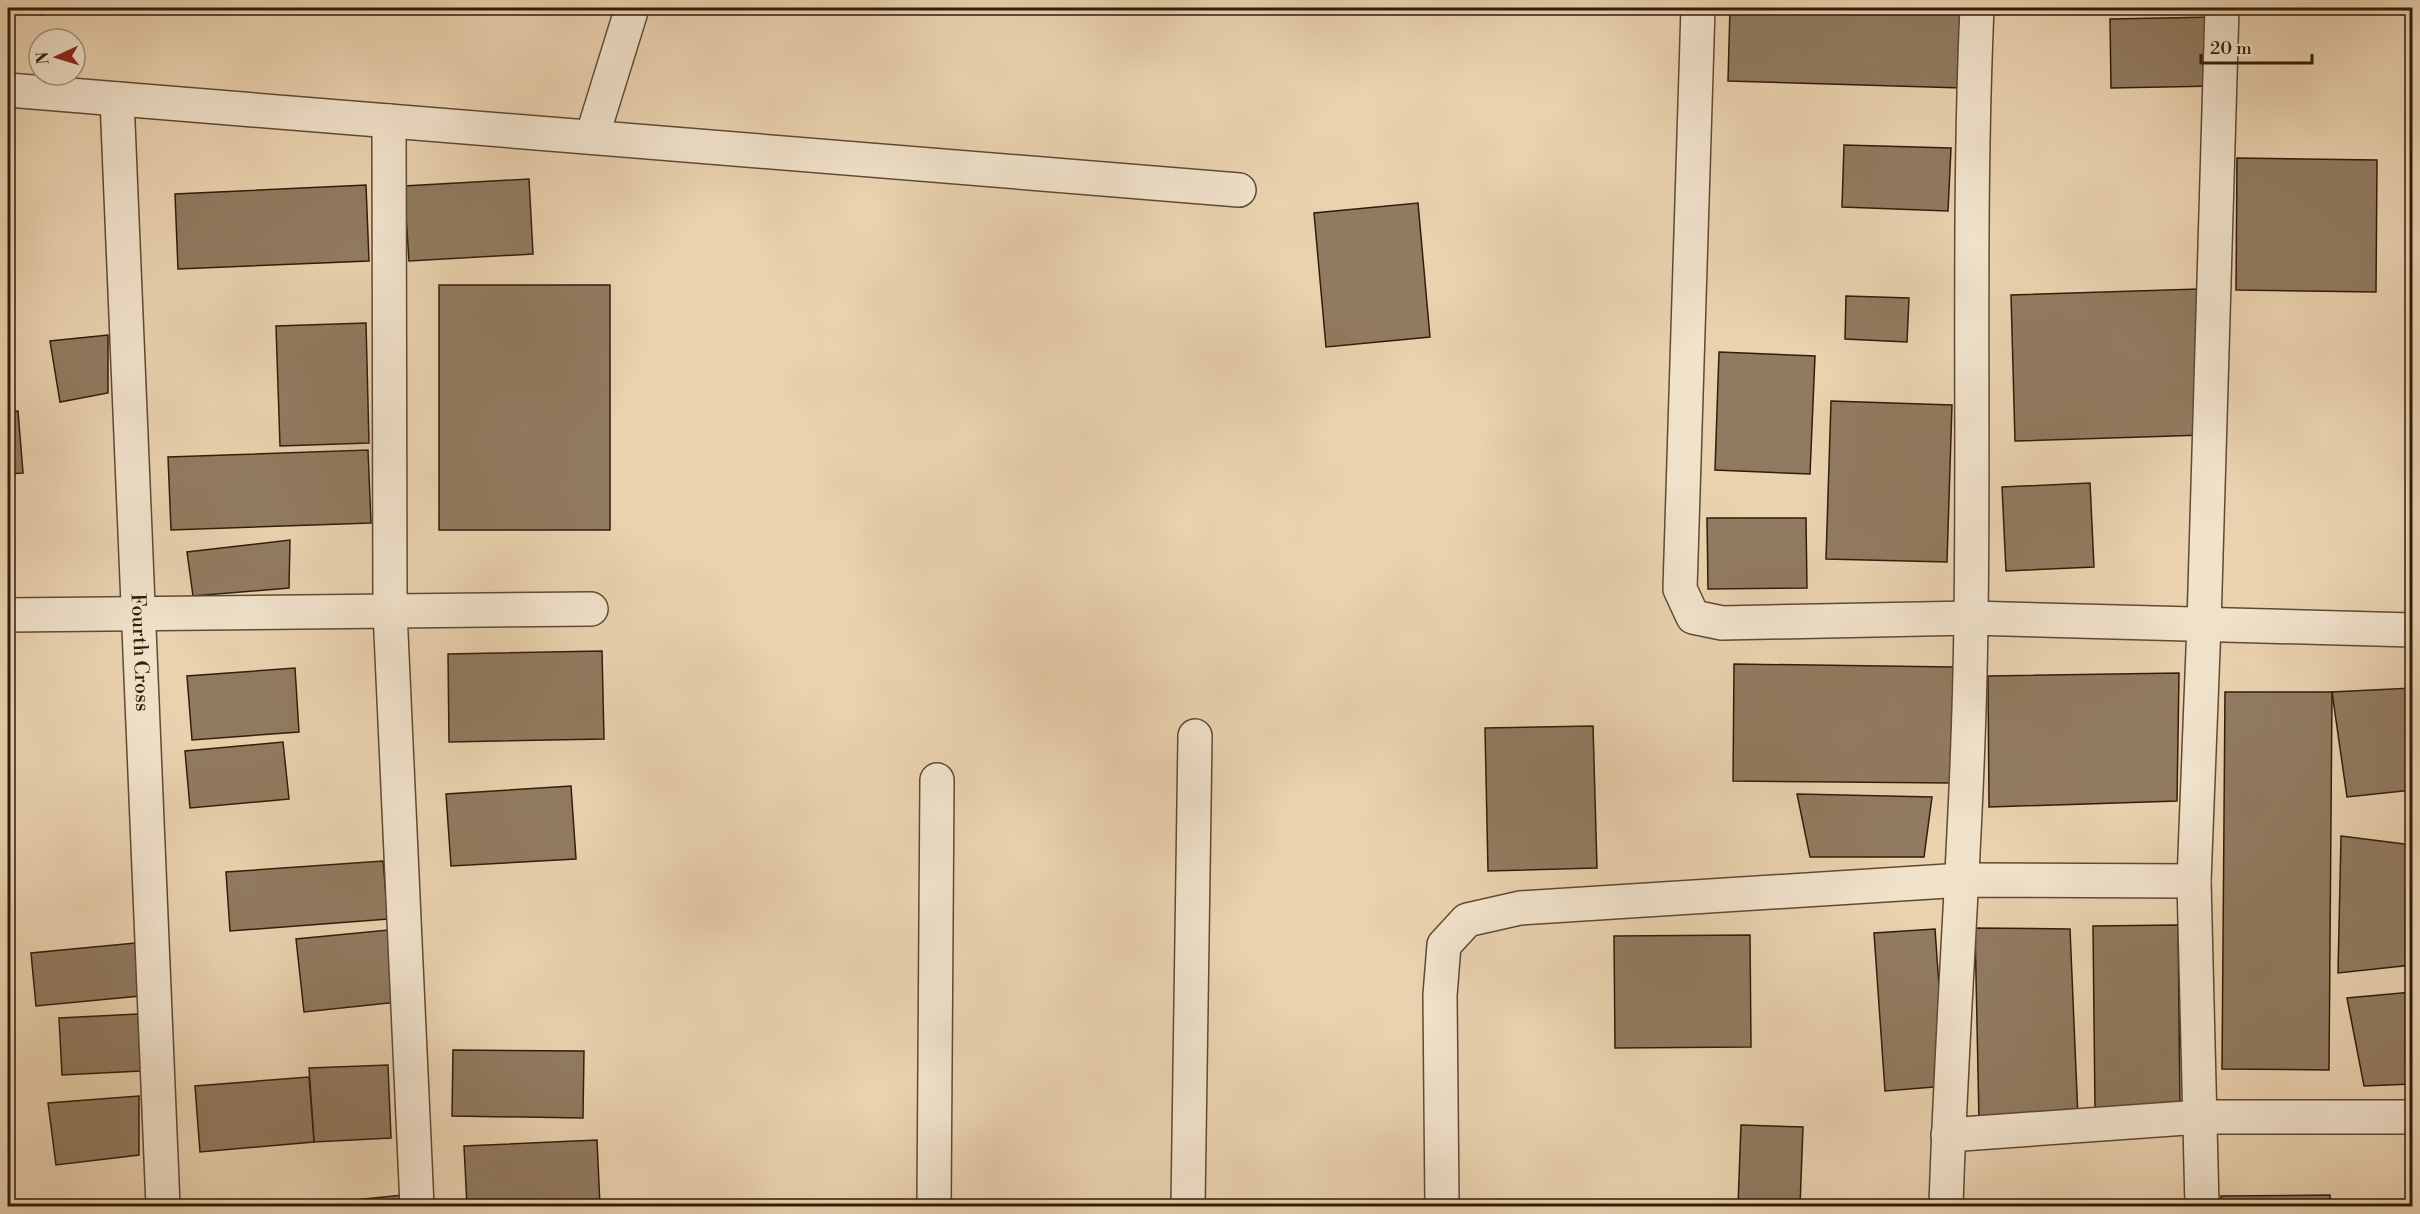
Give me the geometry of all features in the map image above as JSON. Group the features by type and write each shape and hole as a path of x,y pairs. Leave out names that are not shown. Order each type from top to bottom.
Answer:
{"street":[{"path":"592,137 632,8"},
{"path":"1698,8 1680,589 1693,617 1722,624 1971,618 2412,630"},
{"path":"1946,1206 1963,880 1971,618 1972,121 1977,8"},
{"path":"2202,1206 2194,881 2222,8"},
{"path":"8,90 1239,190"},
{"name":"Fourth Cross","path":"117,99 163,1206"},
{"path":"389,121 390,611 417,1206"},
{"path":"8,615 591,609"},
{"path":"1188,1206 1195,736"},
{"path":"934,1206 937,780"},
{"path":"1442,1206 1440,995 1444,945 1467,920 1520,908 1963,880 2194,881"},
{"path":"1948,1135 2200,1117 2412,1117"}],"building":[{"path":"38,8 87,8 40,15"},
{"path":"1730,8 1963,8 1962,88 1728,81"},
{"path":"2214,17 2216,86 2111,88 2110,19"},
{"path":"1844,145 1951,148 1948,211 1842,207"},
{"path":"2237,158 2377,160 2376,292 2236,290"},
{"path":"529,179 533,254 409,261 404,186"},
{"path":"366,185 369,261 178,269 175,194"},
{"path":"1418,203 1430,337 1326,347 1314,213"},
{"path":"8,220 10,245 8,245"},
{"path":"8,245 10,245 10,314 8,314"},
{"path":"439,285 610,285 610,530 439,530"},
{"path":"2199,289 2204,435 2015,441 2011,295"},
{"path":"1846,296 1909,298 1907,342 1845,339"},
{"path":"366,323 369,443 280,446 276,326"},
{"path":"108,335 108,393 60,402 50,341"},
{"path":"8,336 12,337 13,394 8,394"},
{"path":"1719,352 1815,356 1810,474 1715,470"},
{"path":"1831,401 1952,405 1947,562 1826,559"},
{"path":"18,411 23,473 8,474 8,412"},
{"path":"368,450 371,523 171,530 168,457"},
{"path":"2090,483 2094,567 2006,571 2002,487"},
{"path":"1707,518 1806,518 1807,588 1708,589"},
{"path":"290,540 289,588 193,596 187,552"},
{"path":"602,651 604,739 449,742 448,654"},
{"path":"1734,664 1953,667 1952,783 1733,781"},
{"path":"295,668 299,732 192,740 187,676"},
{"path":"2179,673 2177,801 1989,807 1988,676"},
{"path":"2412,688 2412,790 2347,797 2332,692"},
{"path":"2225,692 2332,692 2329,1070 2222,1069"},
{"path":"1593,726 1597,868 1488,871 1485,728"},
{"path":"283,742 289,799 190,808 185,751"},
{"path":"571,786 576,859 451,866 446,794"},
{"path":"1797,794 1932,797 1924,857 1810,857"},
{"path":"2341,836 2412,845 2412,965 2338,973"},
{"path":"383,861 388,919 230,931 226,872"},
{"path":"2178,925 2180,1105 2095,1110 2093,926"},
{"path":"1975,928 2070,929 2078,1118 1979,1120"},
{"path":"399,929 407,1001 304,1012 296,939"},
{"path":"1935,929 1946,1086 1885,1091 1874,933"},
{"path":"1750,935 1751,1047 1615,1048 1614,936"},
{"path":"135,943 140,996 36,1006 31,953"},
{"path":"2412,992 2412,1084 2364,1086 2347,998"},
{"path":"138,1014 141,1071 62,1075 59,1018"},
{"path":"453,1050 584,1051 583,1118 452,1116"},
{"path":"388,1065 391,1138 314,1142 309,1068"},
{"path":"309,1077 314,1142 200,1152 195,1086"},
{"path":"139,1096 139,1155 56,1165 48,1103"},
{"path":"1741,1125 1803,1127 1800,1206 1738,1206"},
{"path":"597,1140 600,1206 467,1206 464,1146"},
{"path":"403,1195 405,1206 324,1206 324,1203"},
{"path":"2330,1195 2330,1206 2221,1206 2221,1196"},
{"path":"286,1202 286,1206 261,1206"}]}
